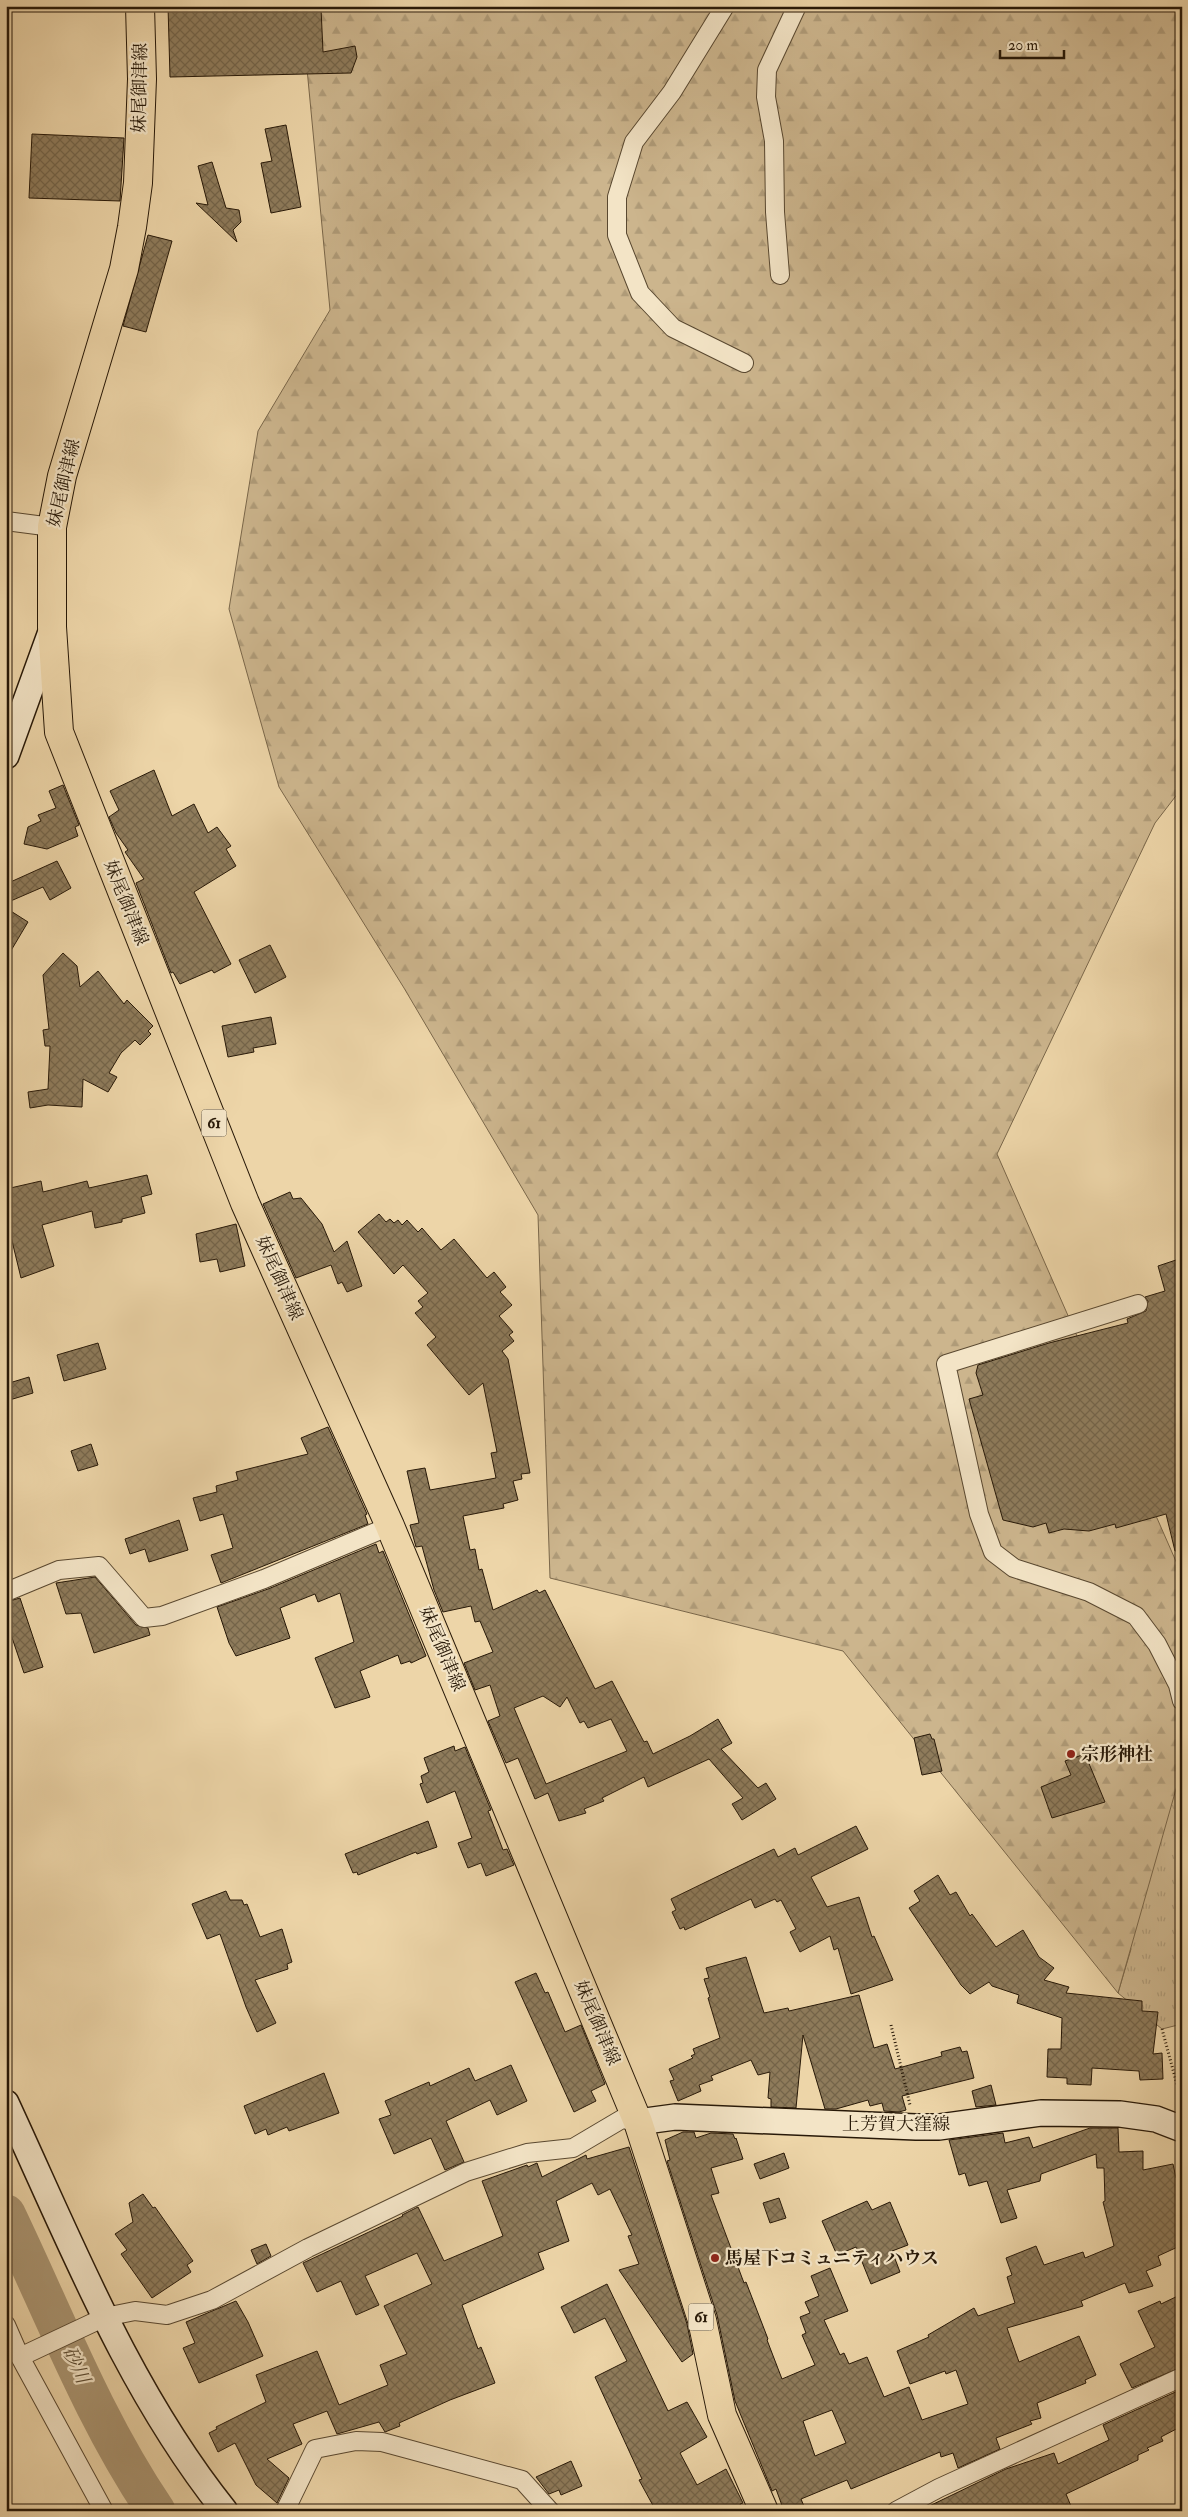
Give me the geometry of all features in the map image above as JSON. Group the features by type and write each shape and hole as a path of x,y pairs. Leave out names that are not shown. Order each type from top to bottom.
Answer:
{"main road":[{"name":"妹尾御津線","path":"140,6 142,79 138,183 132,227 124,269 62,476 52,527 52,627 59,732 245,1203 390,1526 638,2122 702,2320 722,2415 764,2511"}],"street":[{"path":"724,6 672,92 634,142 617,197 617,235 640,293 673,328 744,362"},
{"path":"780,275 775,212 774,142 766,97 767,70 798,6"},
{"path":"6,521 52,527"},
{"path":"6,756 52,627"},
{"path":"1138,1304 946,1364 979,1514 993,1552 1014,1568 1089,1592 1136,1616 1157,1644 1178,1684 1182,1701"},
{"path":"6,1592 59,1570 99,1566 144,1618 162,1616 264,1579 390,1526"},
{"path":"6,2103 98,2320 161,2423 200,2480 225,2511"},
{"name":"上芳賀大窪線","path":"638,2122 675,2117 939,2127 1041,2113 1120,2114 1156,2119 1182,2129"},
{"path":"24,2355 98,2320 135,2310 167,2315 212,2300 308,2248 466,2172 527,2153 573,2148 622,2119 638,2122"},
{"path":"6,2325 24,2355 104,2511"},
{"path":"896,2511 939,2488 1182,2377"},
{"path":"285,2511 315,2450 356,2441 382,2442 522,2480 550,2511"}],"path":[{"path":"891,2026 916,2127"},
{"path":"1162,2029 1182,2103"}],"green space":[{"path":"301,6 1182,6 1182,788 1155,823 997,1154 1182,1575 1182,1768 1118,1993 843,1651 550,1578 538,1215 404,988 279,787 229,609 258,431 330,310"},
{"path":"1182,1707 1182,2024 1162,2029 1118,1993 1131,1949 1109,1894"}],"building":[{"path":"168,6 321,8 323,52 355,46 357,57 351,73 170,77"},
{"path":"286,125 301,207 271,213 261,163 272,161 265,129"},
{"path":"32,134 124,138 120,201 29,198"},
{"path":"212,162 226,208 239,210 241,222 233,230 237,242 196,203 208,205 198,166"},
{"path":"148,235 172,241 146,332 123,326"},
{"path":"154,770 172,816 194,804 208,833 217,827 231,846 226,849 236,866 194,892 231,964 214,973 212,970 180,984 173,972 171,973 136,883 144,879 125,852 128,850 116,833 109,817 119,810 110,791"},
{"path":"63,785 79,825 75,827 78,836 47,849 24,844 28,827 41,821 38,815 56,808 49,791"},
{"path":"57,861 71,888 50,900 43,887 6,903 6,884"},
{"path":"6,908 28,922 6,959"},
{"path":"270,945 286,977 255,993 239,960"},
{"path":"63,953 77,966 80,987 98,971 124,1004 127,1000 153,1026 148,1031 151,1034 140,1045 135,1040 121,1053 109,1073 117,1077 108,1092 83,1079 82,1107 48,1105 30,1108 28,1092 48,1089 50,1046 45,1046 43,1030 49,1029 43,975"},
{"path":"271,1017 276,1044 253,1048 254,1052 228,1057 222,1026"},
{"path":"147,1175 152,1194 141,1197 145,1213 122,1219 122,1222 95,1228 92,1211 42,1225 54,1266 21,1278 6,1216 6,1189 41,1181 43,1192 87,1181 89,1188"},
{"path":"290,1192 293,1199 301,1198 322,1224 334,1252 347,1241 362,1286 347,1292 342,1282 338,1284 331,1265 296,1278 263,1204"},
{"path":"379,1214 386,1222 390,1219 394,1223 398,1220 402,1225 407,1220 418,1232 422,1228 441,1250 454,1239 487,1278 494,1272 506,1287 500,1292 512,1305 499,1316 513,1332 509,1335 514,1341 502,1351 508,1359 530,1473 521,1474 522,1479 513,1481 518,1500 503,1504 504,1508 463,1516 470,1550 475,1549 479,1570 482,1569 493,1610 537,1590 539,1593 545,1590 595,1689 612,1681 644,1742 647,1741 653,1754 690,1736 718,1719 732,1743 721,1749 758,1788 766,1783 776,1799 742,1820 732,1804 743,1798 709,1759 648,1787 644,1777 602,1798 604,1801 584,1809 586,1813 559,1821 548,1793 535,1799 518,1758 506,1763 488,1721 500,1716 490,1685 475,1690 464,1663 493,1652 480,1621 475,1622 471,1606 443,1612 434,1590 422,1546 416,1547 410,1525 419,1523 407,1471 425,1468 430,1490 496,1478 491,1453 497,1452 483,1383 469,1395 427,1345 436,1337 415,1313 423,1307 418,1301 428,1293 403,1265 394,1274 358,1232","holes":["543,1696 560,1707 567,1697 580,1723 584,1721 588,1728 611,1719 627,1751 546,1784 514,1708"]},
{"path":"236,1224 245,1266 220,1272 217,1259 200,1262 196,1234"},
{"path":"1176,1260 1182,1283 1182,1550 1175,1551 1166,1514 1116,1528 1115,1524 1089,1531 1064,1529 1049,1533 1046,1523 1033,1527 1003,1520 969,1399 983,1395 976,1373 978,1365 1049,1343 1128,1323 1127,1319 1146,1311 1148,1301 1145,1297 1165,1291 1158,1266"},
{"path":"98,1343 106,1369 64,1381 57,1355"},
{"path":"29,1377 33,1393 6,1401 6,1384"},
{"path":"328,1427 367,1514 365,1515 368,1524 221,1583 211,1555 233,1548 223,1514 200,1521 193,1498 217,1492 216,1486 238,1480 236,1472 308,1454 301,1438"},
{"path":"91,1444 98,1465 78,1471 71,1451"},
{"path":"179,1520 188,1550 149,1562 145,1549 130,1554 125,1539"},
{"path":"376,1544 379,1553 383,1551 426,1656 411,1663 410,1661 401,1664 398,1655 360,1671 370,1697 335,1708 315,1658 354,1642 340,1593 318,1602 315,1594 280,1608 290,1638 236,1656 229,1643 217,1607 268,1589"},
{"path":"95,1577 136,1625 148,1628 150,1635 94,1653 81,1613 66,1614 56,1583"},
{"path":"20,1598 43,1667 24,1673 6,1620 6,1602"},
{"path":"930,1734 932,1739 934,1739 942,1771 922,1775 914,1738"},
{"path":"454,1746 455,1751 465,1747 491,1810 488,1811 503,1850 507,1849 514,1865 486,1876 481,1863 468,1868 458,1843 472,1838 455,1791 427,1803 420,1784 423,1783 421,1776 429,1772 424,1758"},
{"path":"1085,1754 1105,1802 1052,1818 1041,1787 1071,1775 1065,1761"},
{"path":"428,1821 437,1847 417,1854 416,1852 358,1875 357,1872 353,1873 345,1854"},
{"path":"856,1826 868,1849 811,1877 827,1907 859,1897 872,1937 874,1936 893,1980 851,1994 838,1948 834,1950 830,1936 800,1952 790,1932 796,1929 781,1900 777,1902 775,1899 755,1908 751,1899 685,1930 684,1927 680,1929 672,1912 676,1910 671,1899 774,1849 778,1857 795,1848 798,1855"},
{"path":"938,1875 950,1895 956,1892 970,1916 972,1914 996,1947 1023,1930 1039,1957 1054,1968 1044,1980 1069,1987 1066,1993 1142,2001 1142,2011 1158,2012 1153,2054 1162,2053 1163,2079 1140,2080 1139,2071 1092,2068 1091,2085 1067,2084 1067,2078 1047,2077 1048,2049 1061,2049 1062,2018 1017,2003 1019,1995 992,1986 989,1982 970,1994 961,1985 909,1908 920,1901 914,1891"},
{"path":"226,1891 230,1900 242,1900 244,1905 247,1904 260,1937 282,1929 292,1962 287,1964 288,1969 255,1980 276,2023 257,2032 220,1934 207,1939 192,1904"},
{"path":"746,1957 764,2013 788,2008 789,2011 859,1995 874,2048 887,2044 895,2069 942,2056 941,2052 960,2047 962,2052 967,2051 974,2078 902,2096 906,2110 899,2112 884,2111 882,2103 870,2106 868,2100 836,2109 825,2109 803,2035 796,2108 771,2107 771,2099 768,2098 770,2072 758,2075 751,2060 711,2076 713,2080 699,2085 701,2091 678,2101 670,2081 674,2080 669,2069 693,2058 691,2056 695,2054 693,2049 720,2038 704,1979 709,1978 706,1968"},
{"path":"536,1973 545,1993 548,1992 565,2032 581,2025 605,2084 591,2091 596,2101 574,2112 515,1982"},
{"path":"511,2065 527,2101 497,2115 490,2100 446,2121 464,2162 445,2170 431,2138 394,2154 379,2119 391,2115 385,2101 429,2082 430,2086 469,2068 475,2081"},
{"path":"324,2073 339,2113 289,2131 287,2127 268,2135 266,2129 255,2134 244,2106"},
{"path":"991,2085 996,2105 976,2107 972,2091"},
{"path":"1090,2128 1118,2128 1119,2152 1143,2151 1143,2170 1173,2164 1176,2178 1182,2177 1182,2245 1158,2256 1161,2265 1146,2271 1153,2286 1129,2293 1125,2283 1081,2301 1083,2306 1007,2328 1019,2362 1079,2336 1096,2375 1085,2380 1086,2383 1037,2403 1041,2418 1030,2421 1032,2424 996,2438 1000,2449 958,2468 953,2453 941,2457 940,2452 851,2489 847,2480 801,2499 806,2511 784,2511 776,2489 772,2491 735,2401 717,2315 667,2161 670,2160 665,2140 683,2132 694,2132 696,2138 711,2133 733,2134 736,2138 743,2159 711,2168 719,2193 711,2195 782,2379 815,2365 802,2335 806,2333 800,2317 810,2313 805,2302 819,2296 811,2276 830,2268 848,2311 824,2320 840,2355 844,2353 849,2364 867,2357 884,2397 909,2387 922,2420 968,2404 956,2370 946,2374 945,2371 910,2384 897,2351 929,2337 928,2335 974,2308 978,2316 1015,2303 1007,2277 1012,2275 1006,2258 1036,2246 1044,2265 1083,2252 1085,2258 1114,2246 1103,2202 1105,2201 1104,2168 1097,2168 1096,2154 1041,2174 1040,2181 1007,2190 1017,2218 1001,2223 987,2181 969,2186 965,2173 959,2175 949,2140 1003,2133 1005,2143 1029,2137 1033,2148","holes":["832,2410 846,2443 815,2456 803,2421"]},
{"path":"629,2147 687,2324 693,2354 682,2362 619,2270 639,2264 628,2236 632,2235 610,2189 598,2195 592,2183 556,2201 569,2241 538,2253 544,2269 462,2305 478,2349 481,2347 495,2383 450,2400 399,2423 400,2426 385,2432 379,2422 337,2434 327,2411 293,2424 302,2444 267,2459 289,2478 277,2503 256,2485 235,2443 218,2452 209,2433 217,2429 216,2427 266,2402 256,2375 317,2351 339,2405 388,2385 380,2365 407,2354 384,2306 432,2284 417,2253 365,2276 379,2305 356,2315 341,2281 317,2292 303,2263 403,2216 418,2207 444,2261 503,2236 482,2181 537,2163 542,2177 586,2155 587,2159"},
{"path":"784,2153 789,2168 760,2179 754,2164"},
{"path":"143,2194 153,2208 155,2207 193,2261 187,2265 191,2272 152,2298 121,2254 127,2250 115,2234 133,2222 129,2203"},
{"path":"779,2198 786,2218 770,2223 763,2203"},
{"path":"867,2201 872,2210 890,2202 908,2245 892,2251 900,2272 871,2284 856,2247 837,2255 822,2221"},
{"path":"266,2244 271,2256 257,2264 251,2250"},
{"path":"607,2284 668,2411 687,2402 707,2437 680,2453 697,2485 726,2469 743,2503 740,2504 743,2511 656,2511 639,2480 642,2479 595,2377 627,2361 605,2318 574,2333 561,2307"},
{"path":"1182,2294 1182,2367 1132,2388 1120,2364 1155,2347 1138,2311 1160,2301 1161,2304"},
{"path":"236,2301 248,2322 263,2356 199,2383 183,2348 195,2343 186,2322"},
{"path":"1182,2389 1182,2426 1161,2437 1163,2441 1147,2448 1149,2450 1138,2455 1138,2460 1066,2494 1073,2511 919,2511 1006,2469 1054,2453 1058,2464 1109,2440 1103,2425"},
{"path":"571,2461 582,2486 561,2495 559,2490 549,2494 536,2477"}],"waterway":[{"name":"砂川","path":"6,2214 94,2403 133,2476 156,2511"}],"place":[{"name":"宗形神社","path":"1071,1754"},
{"name":"馬屋下コミュニティハウス","path":"715,2258"}]}
